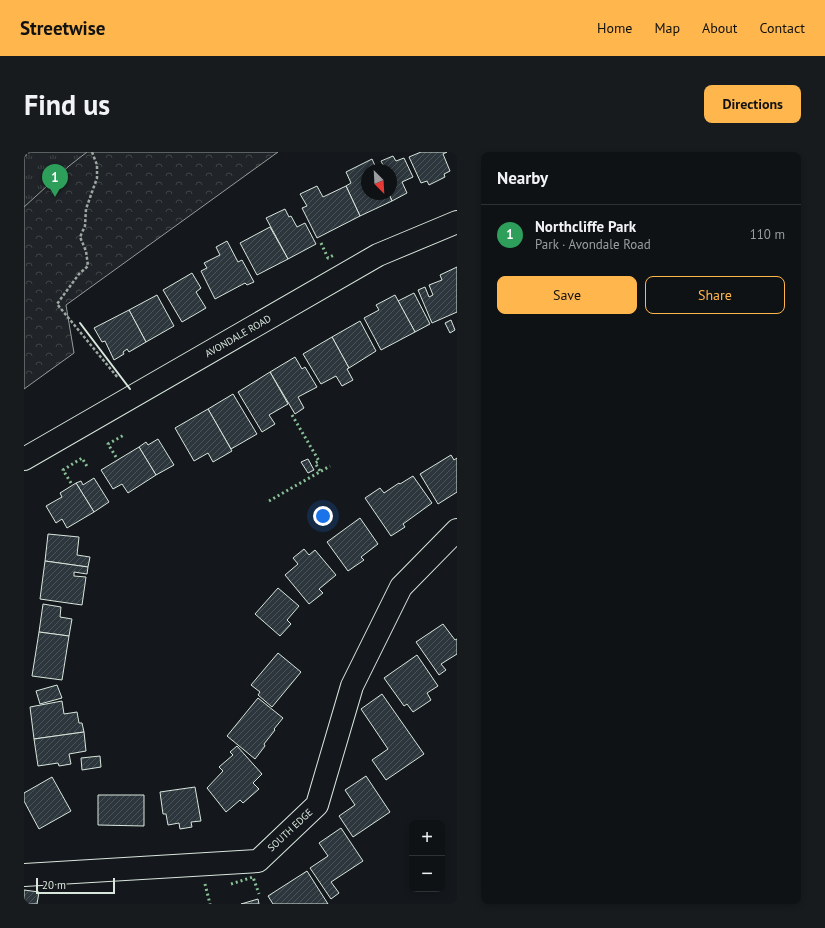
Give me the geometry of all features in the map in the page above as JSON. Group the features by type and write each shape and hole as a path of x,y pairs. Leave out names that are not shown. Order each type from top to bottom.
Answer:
{"street":[{"name":"AVONDALE ROAD","path":"24,459 378,255 457,222"},
{"name":"SOUTH EDGE","path":"24,875 258,861 317,805 352,686 401,587 457,530"}],"path":[{"path":"24,156 29,152"},
{"path":"92,152 97,164 97,178 86,209 85,226 80,238 86,251 88,266 79,274 57,304 133,397"}],"green space":[{"path":"24,152 149,152 24,242"},
{"path":"87,152 278,152 66,305 74,353 24,389 24,207 69,166"}],"building":[{"path":"421,152 447,152 443,154 450,171 444,174 445,177 429,185 427,181 421,183 409,157"},
{"path":"393,156 396,161 404,158 413,177 402,182 407,193 397,198 397,164 382,164 381,161"},
{"path":"372,159 374,164 362,164"},
{"path":"361,164 361,200 392,201 360,216 346,186 351,183 346,172"},
{"path":"317,186 323,197 346,186 360,216 317,238 302,208 307,206 300,194"},
{"path":"285,209 297,227 305,223 316,244 288,259 266,218"},
{"path":"270,227 288,259 257,275 240,243"},
{"path":"227,241 238,262 242,260 254,282 247,285 245,283 215,299 201,271 207,268 204,263 220,255 216,247"},
{"path":"457,267 457,312 432,323 418,290 425,287 429,297 433,295 429,285 442,280 440,275"},
{"path":"192,273 201,288 196,292 206,308 182,322 163,290"},
{"path":"414,293 430,324 415,332 398,301"},
{"path":"157,295 174,326 146,342 129,310"},
{"path":"395,295 415,332 381,350 364,318 379,310 376,305"},
{"path":"129,310 146,342 129,352 127,349 123,352 124,354 114,360 105,341 102,342 94,328"},
{"path":"451,320 455,330 450,333 445,323"},
{"path":"360,321 376,351 349,368 332,337"},
{"path":"332,337 349,368 347,369 353,380 342,386 336,376 321,384 303,354"},
{"path":"295,357 302,369 305,367 317,387 298,397 304,408 295,414 270,372"},
{"path":"270,372 288,404 269,415 275,424 262,432 238,392"},
{"path":"233,394 257,434 231,449 208,409"},
{"path":"208,409 232,451 213,462 208,453 194,461 175,428"},
{"path":"158,439 174,465 156,475 139,447 146,442 148,445"},
{"path":"139,447 156,475 128,493 122,484 113,489 101,470"},
{"path":"451,455 454,460 457,458 457,492 438,504 420,474"},
{"path":"308,459 314,470 308,473 301,462"},
{"path":"413,476 432,503 403,524 405,527 391,536 365,498 380,488 384,493"},
{"path":"94,478 109,502 94,512 76,483 81,481 83,485"},
{"path":"76,483 94,512 67,528 62,519 56,523 46,506 62,497 60,493"},
{"path":"360,518 378,544 361,557 364,560 348,571 327,542"},
{"path":"48,534 79,537 77,555 90,557 88,567 45,561"},
{"path":"304,549 309,555 315,550 336,575 319,589 323,593 309,604 285,575 298,564 293,558"},
{"path":"45,561 88,567 87,574 74,572 74,576 86,577 82,605 40,599"},
{"path":"278,588 299,606 287,620 291,624 280,636 255,614"},
{"path":"43,604 61,607 60,617 72,619 69,636 39,632"},
{"path":"443,624 455,640 457,639 457,654 441,664 446,670 439,675 416,642"},
{"path":"39,632 69,636 62,680 32,676"},
{"path":"278,653 301,672 272,707 258,695 260,692 251,685"},
{"path":"417,655 438,686 427,693 431,700 413,712 407,704 404,706 384,678"},
{"path":"57,685 62,698 40,704 36,691"},
{"path":"382,694 424,754 386,780 372,760 388,749 361,709"},
{"path":"258,698 283,718 274,729 275,730 264,744 265,746 255,759 227,736"},
{"path":"62,701 64,714 77,712 79,723 82,723 84,732 34,739 30,707"},
{"path":"84,732 86,751 69,754 71,764 59,766 58,763 38,766 34,739"},
{"path":"237,746 262,774 253,783 259,789 243,803 240,800 226,812 207,788 223,771 219,767 233,755 230,752"},
{"path":"100,756 101,767 82,770 81,758"},
{"path":"366,776 390,812 353,837 339,816 355,805 345,790"},
{"path":"52,777 71,811 39,829 24,801 24,793"},
{"path":"195,787 201,821 191,822 192,827 180,829 179,823 168,825 166,814 163,814 160,792"},
{"path":"98,795 144,795 144,826 98,825"},
{"path":"341,828 363,861 331,882 339,893 331,899 310,868 328,856 319,843"},
{"path":"307,871 328,904 273,904 268,896"},
{"path":"24,890 39,892 37,904 24,904"},
{"path":"258,899 259,904 241,904"}],"hedge":[{"path":"321,243 328,258 334,255"},
{"path":"292,415 319,461 315,463 320,471"},
{"path":"116,457 108,444 124,435"},
{"path":"71,483 63,470 82,458 88,468"},
{"path":"269,501 330,466"},
{"path":"231,884 253,877 259,894"},
{"path":"205,884 210,904"}],"wall":[{"path":"80,323 130,389"}],"place":[{"name":"Northcliffe Park","path":"55,197"}]}
